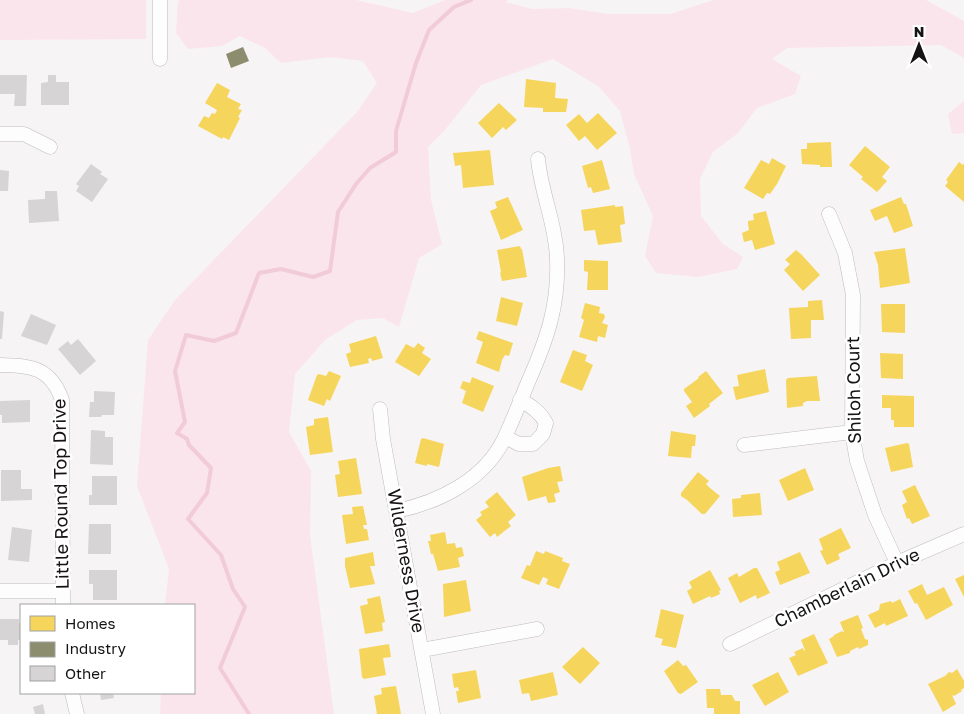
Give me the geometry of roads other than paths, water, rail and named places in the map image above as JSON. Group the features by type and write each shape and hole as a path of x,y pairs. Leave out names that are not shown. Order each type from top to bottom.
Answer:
{"street":[{"path":"160,0 160,59"},
{"path":"0,134 24,134 50,147"},
{"path":"397,511 433,501 466,482 492,456 505,437 547,335 556,300 558,279 555,236 540,177 538,159"},
{"name":"Shiloh Court","path":"829,214 845,253 853,295 852,432 865,488 897,563"},
{"name":"Little Round Top Drive","path":"0,365 24,365 37,368 58,387 62,400 63,604"},
{"path":"505,437 519,444 533,444 543,434 546,423 541,414 532,406 520,400"},
{"name":"Wilderness Drive","path":"380,408 383,439 433,714"},
{"path":"744,445 852,432"},
{"name":"Chamberlain Drive","path":"730,644 897,563 964,534"},
{"path":"0,590 62,591"},
{"path":"422,650 537,629"},
{"path":"72,694 77,714"}],"waterway":[{"path":"249,714 220,668 245,607 233,589 221,555 188,519 207,493 211,468 189,445 187,439 177,433 185,422 175,371 186,335 214,341 236,333 259,273 281,269 313,277 330,271 338,212 356,184 370,168 396,152 396,131 416,63 429,30 454,7 471,0"}]}
